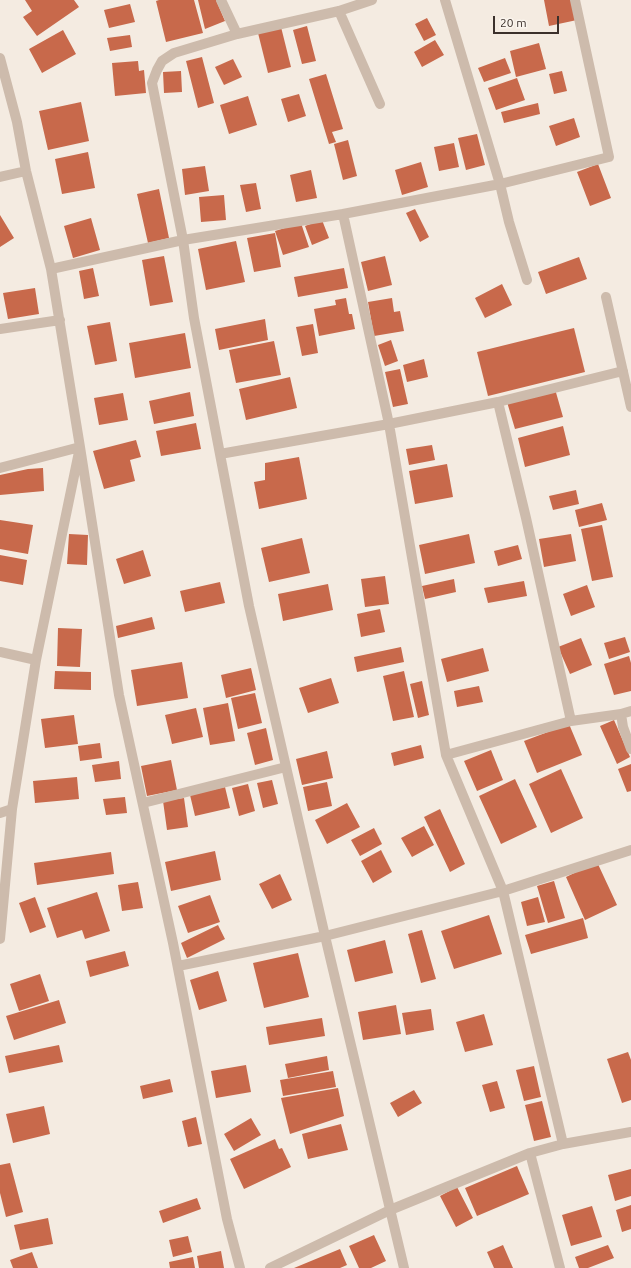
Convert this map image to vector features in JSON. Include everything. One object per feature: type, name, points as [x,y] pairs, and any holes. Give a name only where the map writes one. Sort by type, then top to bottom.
[{"type":"street","points":[[221,0],[237,34]]},
{"type":"street","points":[[372,0],[339,11],[237,34],[174,53],[162,61],[152,83],[183,240],[194,318],[249,606],[325,936],[404,1268]]},
{"type":"street","points":[[445,0],[527,280]]},
{"type":"street","points":[[51,269],[183,240],[343,214],[500,184],[609,157],[575,0]]},
{"type":"street","points":[[339,11],[380,104]]},
{"type":"street","points":[[0,58],[17,122],[26,171],[51,269],[119,695],[178,966],[227,1219],[240,1268]]},
{"type":"street","points":[[0,177],[26,171]]},
{"type":"street","points":[[343,214],[388,424],[446,755],[503,891],[563,1144]]},
{"type":"street","points":[[606,297],[631,407]]},
{"type":"street","points":[[0,329],[60,320]]},
{"type":"street","points":[[220,454],[388,424],[498,402],[622,371]]},
{"type":"street","points":[[498,402],[526,518],[571,721]]},
{"type":"street","points":[[0,468],[80,447]]},
{"type":"street","points":[[0,939],[12,809],[36,660],[80,447]]},
{"type":"street","points":[[0,652],[36,660]]},
{"type":"street","points":[[446,755],[571,721],[631,711]]},
{"type":"street","points":[[620,714],[631,749]]},
{"type":"street","points":[[143,803],[286,767]]},
{"type":"street","points":[[0,813],[12,809]]},
{"type":"street","points":[[178,966],[325,936],[503,891],[631,850]]},
{"type":"street","points":[[270,1268],[286,1264],[390,1210],[530,1153],[563,1144],[631,1132]]},
{"type":"street","points":[[530,1153],[560,1268]]},
{"type":"building","points":[[25,0],[74,0],[79,7],[37,36],[23,17],[32,11]]},
{"type":"building","points":[[194,0],[203,33],[166,42],[156,1]]},
{"type":"building","points":[[198,0],[216,0],[225,21],[205,29]]},
{"type":"building","points":[[544,0],[573,0],[577,20],[549,26]]},
{"type":"building","points":[[130,4],[135,22],[109,28],[104,10]]},
{"type":"building","points":[[427,18],[436,35],[424,41],[415,24]]},
{"type":"building","points":[[307,26],[316,61],[302,64],[293,30]]},
{"type":"building","points":[[281,27],[291,67],[268,73],[258,33]]},
{"type":"building","points":[[63,30],[76,54],[42,73],[29,49]]},
{"type":"building","points":[[130,35],[132,47],[110,51],[107,38]]},
{"type":"building","points":[[435,40],[444,55],[422,67],[414,52]]},
{"type":"building","points":[[539,43],[546,69],[516,77],[510,51]]},
{"type":"building","points":[[202,57],[214,103],[198,108],[186,61]]},
{"type":"building","points":[[505,58],[511,73],[484,82],[478,68]]},
{"type":"building","points":[[233,59],[242,77],[224,85],[215,67]]},
{"type":"building","points":[[138,61],[139,71],[144,70],[146,93],[115,96],[112,63]]},
{"type":"building","points":[[181,71],[182,92],[164,93],[163,72]]},
{"type":"building","points":[[562,71],[567,91],[554,94],[549,74]]},
{"type":"building","points":[[326,74],[343,129],[332,132],[336,142],[329,144],[309,79]]},
{"type":"building","points":[[517,78],[525,100],[496,110],[488,88]]},
{"type":"building","points":[[299,94],[306,116],[288,122],[281,99]]},
{"type":"building","points":[[248,96],[257,125],[229,134],[220,105]]},
{"type":"building","points":[[81,102],[89,141],[48,150],[39,111]]},
{"type":"building","points":[[538,103],[540,114],[504,123],[501,112]]},
{"type":"building","points":[[574,118],[580,137],[556,146],[549,126]]},
{"type":"building","points":[[477,134],[485,165],[466,170],[458,138]]},
{"type":"building","points":[[348,140],[357,176],[343,180],[334,144]]},
{"type":"building","points":[[454,143],[459,167],[439,171],[434,147]]},
{"type":"building","points":[[88,152],[95,188],[62,194],[55,159]]},
{"type":"building","points":[[421,162],[428,187],[402,195],[395,170]]},
{"type":"building","points":[[598,164],[611,198],[590,206],[577,172]]},
{"type":"building","points":[[205,166],[209,191],[185,195],[182,169]]},
{"type":"building","points":[[311,170],[317,198],[296,202],[290,175]]},
{"type":"building","points":[[256,183],[261,209],[246,212],[240,185]]},
{"type":"building","points":[[159,189],[169,238],[148,243],[137,194]]},
{"type":"building","points":[[224,195],[226,220],[201,222],[199,197]]},
{"type":"building","points":[[415,209],[429,237],[420,242],[406,213]]},
{"type":"building","points":[[0,215],[14,238],[0,247]]},
{"type":"building","points":[[91,218],[100,250],[73,258],[64,226]]},
{"type":"building","points":[[322,220],[329,238],[312,245],[305,226]]},
{"type":"building","points":[[301,223],[309,247],[283,255],[275,231]]},
{"type":"building","points":[[275,233],[281,267],[254,272],[247,238]]},
{"type":"building","points":[[236,241],[245,282],[206,290],[198,249]]},
{"type":"building","points":[[164,256],[173,302],[150,306],[142,260]]},
{"type":"building","points":[[385,256],[392,285],[368,291],[361,262]]},
{"type":"building","points":[[579,257],[587,279],[546,294],[538,272]]},
{"type":"building","points":[[93,268],[99,296],[84,299],[79,271]]},
{"type":"building","points":[[344,268],[348,288],[298,297],[294,277]]},
{"type":"building","points":[[502,284],[512,305],[485,318],[475,298]]},
{"type":"building","points":[[35,288],[39,314],[8,319],[3,293]]},
{"type":"building","points":[[346,298],[349,314],[352,314],[355,329],[319,336],[314,309],[336,305],[335,300]]},
{"type":"building","points":[[392,298],[394,312],[400,311],[404,331],[374,336],[368,302]]},
{"type":"building","points":[[265,319],[268,340],[219,350],[215,329]]},
{"type":"building","points":[[110,322],[117,361],[95,365],[87,326]]},
{"type":"building","points":[[313,324],[318,353],[302,356],[296,327]]},
{"type":"building","points":[[574,328],[585,372],[488,396],[477,352]]},
{"type":"building","points":[[185,333],[191,368],[135,378],[129,343]]},
{"type":"building","points":[[391,340],[398,361],[385,366],[378,345]]},
{"type":"building","points":[[274,341],[281,375],[236,383],[229,350]]},
{"type":"building","points":[[424,359],[428,377],[407,382],[403,365]]},
{"type":"building","points":[[400,369],[408,404],[393,407],[385,372]]},
{"type":"building","points":[[290,377],[297,408],[246,420],[239,389]]},
{"type":"building","points":[[555,389],[563,417],[515,429],[507,402]]},
{"type":"building","points":[[190,392],[194,416],[154,424],[149,401]]},
{"type":"building","points":[[123,393],[128,420],[99,425],[94,398]]},
{"type":"building","points":[[196,423],[201,449],[161,456],[156,431]]},
{"type":"building","points":[[563,426],[570,455],[525,467],[518,438]]},
{"type":"building","points":[[136,440],[141,457],[130,460],[135,481],[104,489],[93,451]]},
{"type":"building","points":[[432,445],[435,460],[409,465],[406,449]]},
{"type":"building","points":[[299,457],[307,499],[259,509],[254,482],[265,480],[265,463]]},
{"type":"building","points":[[447,464],[453,497],[415,504],[409,471]]},
{"type":"building","points":[[43,468],[44,491],[0,495],[0,475],[28,469]]},
{"type":"building","points":[[576,490],[579,504],[553,510],[549,496]]},
{"type":"building","points":[[602,503],[607,520],[579,527],[575,510]]},
{"type":"building","points":[[0,520],[33,525],[28,554],[0,549]]},
{"type":"building","points":[[602,525],[613,577],[592,581],[581,529]]},
{"type":"building","points":[[69,534],[88,535],[87,565],[67,564]]},
{"type":"building","points":[[469,534],[475,563],[425,574],[419,545]]},
{"type":"building","points":[[571,534],[576,561],[544,567],[539,539]]},
{"type":"building","points":[[302,538],[310,573],[269,582],[261,548]]},
{"type":"building","points":[[518,545],[522,559],[498,566],[494,551]]},
{"type":"building","points":[[143,550],[151,576],[124,584],[116,559]]},
{"type":"building","points":[[0,555],[27,560],[23,585],[0,581]]},
{"type":"building","points":[[385,576],[389,604],[365,607],[361,579]]},
{"type":"building","points":[[454,579],[456,592],[425,599],[422,586]]},
{"type":"building","points":[[524,581],[527,596],[488,603],[484,588]]},
{"type":"building","points":[[220,582],[225,603],[185,612],[180,591]]},
{"type":"building","points":[[328,584],[333,610],[283,621],[278,594]]},
{"type":"building","points":[[587,585],[595,607],[571,616],[563,594]]},
{"type":"building","points":[[380,609],[385,632],[361,637],[357,614]]},
{"type":"building","points":[[152,617],[155,629],[118,638],[116,626]]},
{"type":"building","points":[[58,628],[82,629],[80,667],[57,666]]},
{"type":"building","points":[[625,637],[630,652],[609,659],[604,643]]},
{"type":"building","points":[[581,638],[592,665],[570,674],[558,647]]},
{"type":"building","points":[[401,647],[404,662],[357,672],[354,657]]},
{"type":"building","points":[[483,648],[489,671],[447,682],[441,659]]},
{"type":"building","points":[[629,656],[631,663],[631,691],[614,695],[604,664]]},
{"type":"building","points":[[182,662],[188,698],[137,706],[131,670]]},
{"type":"building","points":[[251,668],[256,690],[226,698],[221,675]]},
{"type":"building","points":[[55,671],[91,672],[91,690],[54,689]]},
{"type":"building","points":[[404,671],[414,717],[393,721],[383,676]]},
{"type":"building","points":[[331,678],[339,703],[308,713],[299,688]]},
{"type":"building","points":[[422,681],[429,715],[418,718],[410,684]]},
{"type":"building","points":[[479,686],[483,702],[457,707],[454,691]]},
{"type":"building","points":[[255,693],[262,723],[238,729],[231,698]]},
{"type":"building","points":[[228,703],[235,741],[210,745],[203,708]]},
{"type":"building","points":[[196,708],[203,737],[172,744],[165,715]]},
{"type":"building","points":[[74,715],[78,744],[45,748],[41,719]]},
{"type":"building","points":[[614,720],[630,757],[617,764],[600,726]]},
{"type":"building","points":[[569,724],[582,755],[537,773],[524,741]]},
{"type":"building","points":[[266,728],[273,760],[255,765],[247,733]]},
{"type":"building","points":[[100,743],[102,758],[80,761],[78,746]]},
{"type":"building","points":[[421,745],[424,758],[394,766],[391,753]]},
{"type":"building","points":[[491,750],[503,780],[477,791],[464,761]]},
{"type":"building","points":[[327,751],[333,778],[302,785],[296,759]]},
{"type":"building","points":[[171,760],[177,790],[147,796],[141,766]]},
{"type":"building","points":[[119,761],[121,779],[95,782],[92,765]]},
{"type":"building","points":[[631,764],[631,791],[627,792],[618,769]]},
{"type":"building","points":[[561,769],[583,818],[551,833],[529,784]]},
{"type":"building","points":[[77,777],[79,799],[35,803],[33,781]]},
{"type":"building","points":[[515,779],[537,827],[501,844],[479,796]]},
{"type":"building","points":[[272,780],[278,804],[263,808],[257,783]]},
{"type":"building","points":[[327,782],[332,806],[308,811],[303,787]]},
{"type":"building","points":[[248,784],[255,811],[239,816],[232,788]]},
{"type":"building","points":[[225,787],[230,808],[195,816],[190,795]]},
{"type":"building","points":[[125,797],[127,813],[106,815],[103,799]]},
{"type":"building","points":[[184,798],[188,827],[167,830],[163,801]]},
{"type":"building","points":[[347,803],[360,827],[327,844],[315,820]]},
{"type":"building","points":[[440,809],[465,864],[450,872],[424,817]]},
{"type":"building","points":[[424,826],[434,845],[412,857],[401,838]]},
{"type":"building","points":[[374,828],[382,844],[360,856],[351,840]]},
{"type":"building","points":[[381,850],[392,872],[373,883],[361,861]]},
{"type":"building","points":[[215,851],[221,880],[171,891],[165,862]]},
{"type":"building","points":[[111,852],[114,874],[37,885],[34,863]]},
{"type":"building","points":[[597,862],[617,905],[585,920],[566,877]]},
{"type":"building","points":[[280,874],[292,900],[272,909],[259,884]]},
{"type":"building","points":[[554,881],[565,918],[548,923],[537,886]]},
{"type":"building","points":[[138,882],[143,908],[122,911],[118,885]]},
{"type":"building","points":[[97,892],[110,931],[85,939],[82,930],[57,938],[47,908]]},
{"type":"building","points":[[210,895],[220,922],[188,933],[178,906]]},
{"type":"building","points":[[35,897],[46,927],[30,933],[19,903]]},
{"type":"building","points":[[538,897],[545,922],[527,926],[521,902]]},
{"type":"building","points":[[489,915],[502,954],[454,969],[441,931]]},
{"type":"building","points":[[583,918],[588,938],[531,954],[525,935]]},
{"type":"building","points":[[218,925],[225,939],[187,958],[181,943]]},
{"type":"building","points":[[422,930],[436,979],[421,983],[408,934]]},
{"type":"building","points":[[385,940],[393,973],[355,982],[347,950]]},
{"type":"building","points":[[125,951],[129,966],[90,977],[86,961]]},
{"type":"building","points":[[298,953],[309,997],[264,1008],[253,963]]},
{"type":"building","points":[[218,971],[227,1001],[199,1010],[190,980]]},
{"type":"building","points":[[40,974],[49,1001],[19,1011],[10,984]]},
{"type":"building","points":[[59,1000],[66,1023],[14,1040],[6,1016]]},
{"type":"building","points":[[396,1005],[401,1034],[363,1040],[358,1012]]},
{"type":"building","points":[[431,1009],[434,1030],[406,1035],[402,1013]]},
{"type":"building","points":[[484,1014],[493,1045],[465,1052],[456,1022]]},
{"type":"building","points":[[322,1018],[325,1036],[269,1045],[266,1027]]},
{"type":"building","points":[[59,1045],[63,1062],[9,1073],[5,1056]]},
{"type":"building","points":[[628,1052],[631,1060],[631,1100],[622,1103],[607,1059]]},
{"type":"building","points":[[327,1056],[329,1070],[288,1078],[285,1064]]},
{"type":"building","points":[[246,1065],[251,1092],[216,1098],[211,1071]]},
{"type":"building","points":[[534,1066],[541,1097],[524,1101],[516,1070]]},
{"type":"building","points":[[333,1071],[336,1087],[283,1096],[280,1080]]},
{"type":"building","points":[[170,1079],[173,1092],[143,1099],[140,1086]]},
{"type":"building","points":[[497,1081],[505,1108],[490,1112],[482,1085]]},
{"type":"building","points":[[338,1088],[344,1116],[290,1134],[281,1098]]},
{"type":"building","points":[[414,1090],[422,1103],[398,1117],[390,1103]]},
{"type":"building","points":[[542,1101],[551,1137],[534,1141],[525,1105]]},
{"type":"building","points":[[44,1106],[50,1134],[13,1143],[6,1114]]},
{"type":"building","points":[[196,1117],[202,1144],[188,1147],[182,1121]]},
{"type":"building","points":[[251,1118],[261,1135],[234,1151],[224,1134]]},
{"type":"building","points":[[341,1124],[348,1150],[308,1159],[302,1134]]},
{"type":"building","points":[[275,1139],[279,1149],[282,1148],[291,1167],[244,1189],[230,1159]]},
{"type":"building","points":[[10,1163],[23,1212],[6,1217],[0,1193],[0,1165]]},
{"type":"building","points":[[517,1166],[529,1194],[477,1216],[465,1188]]},
{"type":"building","points":[[631,1169],[631,1196],[615,1201],[608,1175]]},
{"type":"building","points":[[457,1187],[473,1218],[456,1227],[440,1196]]},
{"type":"building","points":[[197,1198],[201,1209],[163,1223],[159,1211]]},
{"type":"building","points":[[631,1205],[631,1229],[622,1232],[616,1210]]},
{"type":"building","points":[[592,1206],[602,1237],[571,1246],[562,1215]]},
{"type":"building","points":[[48,1218],[53,1244],[20,1250],[14,1225]]},
{"type":"building","points":[[374,1235],[386,1261],[371,1268],[359,1268],[349,1246]]},
{"type":"building","points":[[188,1236],[192,1252],[173,1257],[169,1240]]},
{"type":"building","points":[[503,1245],[513,1268],[494,1268],[487,1252]]},
{"type":"building","points":[[608,1245],[614,1258],[588,1268],[579,1268],[575,1257]]},
{"type":"building","points":[[340,1249],[347,1265],[340,1268],[294,1268]]},
{"type":"building","points":[[221,1251],[224,1268],[199,1268],[197,1256]]},
{"type":"building","points":[[32,1252],[38,1268],[13,1268],[10,1260]]},
{"type":"building","points":[[193,1257],[195,1268],[170,1268],[169,1262]]}]
